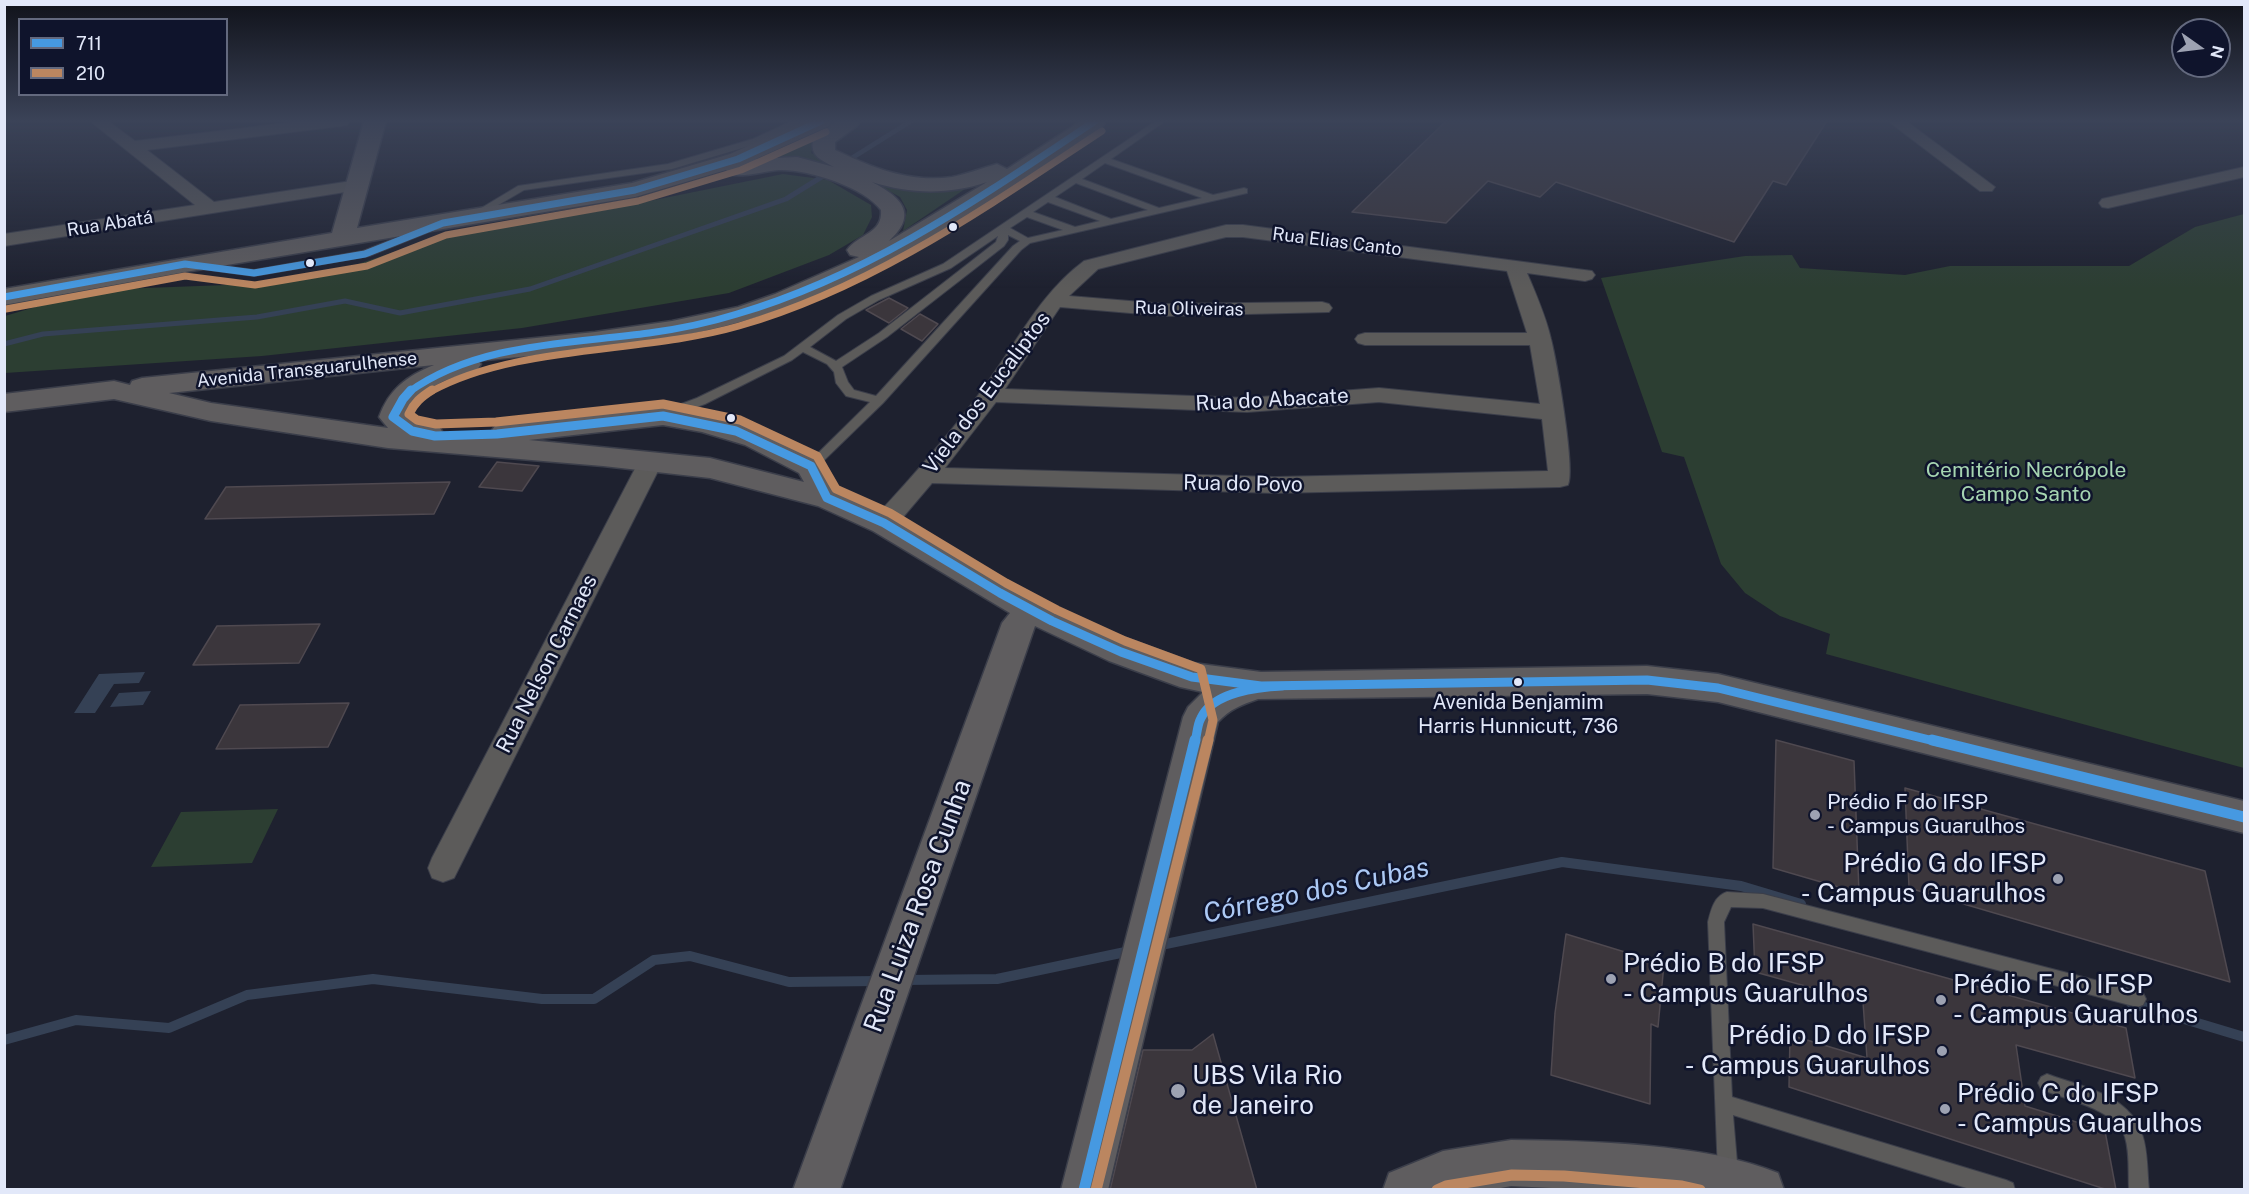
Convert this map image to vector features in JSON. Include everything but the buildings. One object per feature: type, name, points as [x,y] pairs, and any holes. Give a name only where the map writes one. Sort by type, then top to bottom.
[{"type":"main road","points":[[342,239],[360,177]]},
{"type":"main road","points":[[635,190],[679,177]]},
{"type":"main road","points":[[4,297],[185,264],[635,190],[700,177]]},
{"type":"main road","points":[[730,317],[882,238],[892,225],[895,215],[892,206],[870,188],[840,177]]},
{"type":"main road","points":[[876,177],[919,186],[970,181],[981,177]]},
{"type":"main road","name":"Avenida Transguarulhense","points":[[4,403],[532,346],[662,330],[730,317],[784,300],[884,255],[1010,177]]},
{"type":"main road","points":[[355,194],[365,218],[375,222],[413,228]]},
{"type":"main road","points":[[532,346],[433,376],[415,385],[395,407],[393,417],[412,431],[435,436],[453,436],[497,434],[663,416],[736,431],[755,438],[811,466],[827,498]]},
{"type":"main road","points":[[114,390],[211,412],[323,430],[433,442],[603,456],[774,475],[790,473],[811,466]]},
{"type":"main road","points":[[603,456],[621,435],[663,416]]},
{"type":"main road","points":[[710,468],[827,498],[884,523],[1024,612],[1121,652],[1192,677],[1261,686],[1647,680],[1718,688],[2244,817]]},
{"type":"main road","name":"Rua Luiza Rosa Cunha","points":[[816,1190],[1024,612]]},
{"type":"main road","points":[[1192,677],[1201,717]]},
{"type":"main road","points":[[1084,1190],[1201,717],[1222,695],[1261,686]]},
{"type":"main road","points":[[1406,1190],[1443,1174],[1511,1163],[1565,1164],[1716,1184]]},
{"type":"street","points":[[169,177],[210,208]]},
{"type":"street","points":[[1972,177],[1986,187]]},
{"type":"street","points":[[2108,202],[2223,177]]},
{"type":"street","name":"Rua Abatá","points":[[4,240],[210,208],[355,194]]},
{"type":"street","name":"Rua Elias Canto","points":[[1091,265],[1226,231],[1262,232],[1585,274]]},
{"type":"street","name":"Viela dos Eucaliptos","points":[[884,523],[927,475],[990,395],[1075,276],[1091,265]]},
{"type":"street","points":[[1514,265],[1527,295],[1541,339],[1553,412]]},
{"type":"street","name":"Rua Oliveiras","points":[[1055,301],[1166,310],[1322,308]]},
{"type":"street","points":[[1365,339],[1541,339]]},
{"type":"street","name":"Rua do Abacate","points":[[990,395],[1204,405],[1246,405],[1379,395],[1553,412]]},
{"type":"street","name":"Rua do Povo","points":[[927,475],[1275,485],[1560,479],[1553,412]]},
{"type":"street","name":"Rua Nelson Carnaes","points":[[443,868],[651,461]]},
{"type":"lane","points":[[471,218],[521,188],[600,177]]},
{"type":"lane","points":[[663,416],[722,392],[788,358],[842,317],[875,298],[947,266],[1078,177]]},
{"type":"lane","points":[[1152,177],[1210,198]]},
{"type":"lane","points":[[1075,179],[1157,210]]},
{"type":"lane","points":[[811,466],[879,400],[1017,248],[1027,241],[1071,229],[1244,191]]},
{"type":"lane","points":[[1047,198],[1108,221]]},
{"type":"lane","points":[[1026,213],[1071,229]]},
{"type":"lane","points":[[185,264],[254,273],[364,254],[443,223]]},
{"type":"lane","points":[[1003,228],[1027,241]]},
{"type":"lane","points":[[835,367],[883,335],[1000,244],[1003,240],[1003,228]]},
{"type":"lane","points":[[802,347],[818,354],[835,367],[850,393],[879,400]]},
{"type":"lane","points":[[1716,1184],[1723,1103],[1716,922],[1720,908],[1727,899],[1762,901],[2137,999]]},
{"type":"lane","points":[[2047,1083],[2108,1107],[2127,1123],[2133,1134],[2139,1190]]},
{"type":"lane","points":[[1723,1103],[2006,1190]]},
{"type":"green space","points":[[770,177],[803,177],[828,180],[871,205],[872,217],[863,235],[829,255],[729,293],[522,328],[262,356],[5,373],[5,316],[92,290],[253,284],[352,266],[457,231],[595,212]]},
{"type":"green space","points":[[855,177],[870,177],[907,187],[965,189],[903,231],[907,210],[900,197],[878,185]]},
{"type":"green space","name":"Cemitério Necrópole Campo Santo","points":[[2244,214],[2244,768],[1826,654],[1830,634],[1780,616],[1745,593],[1721,564],[1684,457],[1662,452],[1601,278],[1745,256],[1792,255],[1800,268],[1905,275],[1950,266],[2129,266],[2195,227]]},
{"type":"green space","points":[[278,809],[252,863],[151,867],[181,812]]},
{"type":"water","points":[[145,672],[139,683],[114,684],[95,713],[74,713],[99,674]]},
{"type":"water","points":[[151,691],[143,705],[110,707],[119,693]]},
{"type":"waterway","points":[[4,344],[43,334],[257,317],[345,301],[400,313],[530,289],[786,199],[822,177]]},
{"type":"waterway","name":"Córrego dos Cubas","points":[[1156,946],[1562,862],[1741,886],[1801,904]]},
{"type":"waterway","name":"Córrego dos Cubas","points":[[905,980],[997,979],[1130,951]]},
{"type":"waterway","name":"Córrego dos Cubas","points":[[4,1040],[76,1020],[169,1028],[247,995],[373,979],[542,999],[594,999],[654,960],[690,956],[789,982],[878,981]]},
{"type":"waterway","name":"Córrego dos Cubas","points":[[2131,1003],[2244,1037]]},
{"type":"transit line","name":"711","points":[[4,297],[185,264],[254,273],[365,254],[443,223],[635,190],[679,177]]},
{"type":"transit line","name":"210","points":[[6,309],[185,276],[255,285],[367,266],[446,235],[638,201],[719,177]]},
{"type":"transit line","name":"711","points":[[1012,177],[909,241],[831,281],[790,297],[722,319],[695,325],[650,333],[513,350],[480,358],[450,369],[412,390],[403,399],[393,417],[412,431],[435,436],[497,434],[663,416],[736,431],[811,466],[827,498],[884,523],[1000,593],[1052,621],[1121,652],[1192,677],[1261,686],[1647,680],[1718,688],[2244,817]]},
{"type":"transit line","name":"210","points":[[1032,177],[902,257],[849,284],[795,307],[740,326],[682,340],[542,358],[486,370],[431,391],[416,402],[409,414],[417,420],[436,424],[496,422],[663,404],[740,420],[817,456],[836,489],[890,513],[1006,583],[1057,610],[1125,641],[1201,669],[1213,720],[1096,1190]]},
{"type":"transit line","name":"711","points":[[1084,1190],[1201,717],[1219,701],[1238,692],[1259,687],[1283,686]]},
{"type":"transit line","name":"210","points":[[1437,1190],[1446,1186],[1512,1175],[1564,1176],[1682,1186],[1700,1190]]},
{"type":"place","name":"Avenida Benjamim Harris Hunnicutt, 736","points":[[1518,682]]},
{"type":"place","name":"Prédio F do IFSP - Campus Guarulhos","points":[[1815,815]]},
{"type":"place","name":"Prédio G do IFSP - Campus Guarulhos","points":[[2058,879]]},
{"type":"place","name":"Prédio B do IFSP - Campus Guarulhos","points":[[1611,979]]},
{"type":"place","name":"Prédio E do IFSP - Campus Guarulhos","points":[[1941,1000]]},
{"type":"place","name":"Prédio D do IFSP - Campus Guarulhos","points":[[1942,1051]]},
{"type":"place","name":"UBS Vila Rio de Janeiro","points":[[1178,1091]]},
{"type":"place","name":"Prédio C do IFSP - Campus Guarulhos","points":[[1945,1109]]}]
